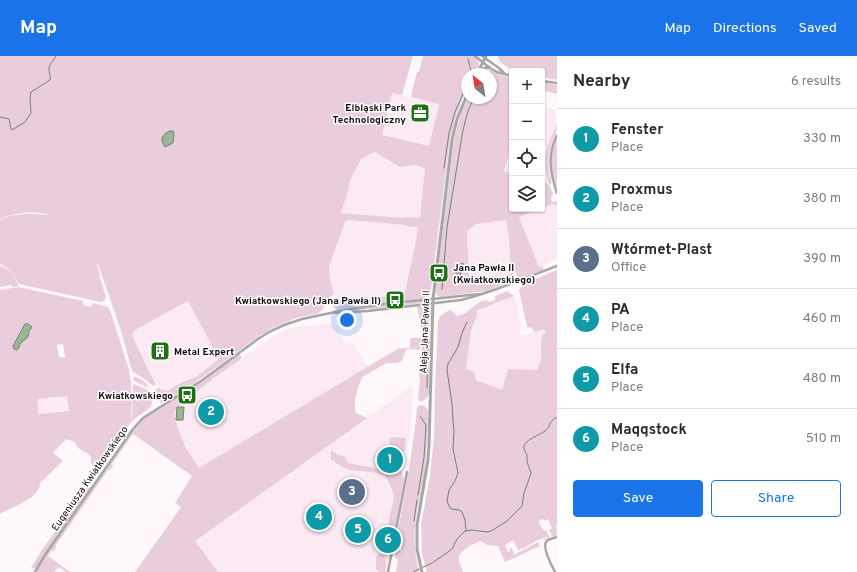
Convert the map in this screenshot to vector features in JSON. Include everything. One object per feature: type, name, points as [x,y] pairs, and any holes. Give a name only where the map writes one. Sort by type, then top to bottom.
[{"type":"street","points":[[476,56],[497,72],[509,75]]},
{"type":"street","points":[[480,68],[484,57],[504,73]]},
{"type":"street","points":[[545,81],[557,83]]},
{"type":"street","name":"Aleja Jana Pawła II","points":[[422,572],[417,544],[418,520],[429,446],[433,299],[452,140],[457,119],[463,104]]},
{"type":"street","points":[[557,135],[553,143],[550,166],[552,179],[557,193]]},
{"type":"street","points":[[480,294],[495,290],[557,266]]},
{"type":"street","name":"Eugeniusza Kwiatkowskiego","points":[[35,572],[45,555],[130,432],[143,418],[201,381],[269,332],[284,324],[334,312],[385,304],[480,294]]},
{"type":"street","name":"Eugeniusza Kwiatkowskiego","points":[[334,312],[368,311],[433,304],[461,300],[475,297],[480,294]]},
{"type":"street","points":[[388,572],[407,472]]},
{"type":"street","points":[[555,572],[547,554],[545,543],[557,536]]},
{"type":"shaded area","points":[[0,56],[413,56],[402,95],[392,93],[382,135],[429,146],[439,104],[411,97],[417,72],[419,72],[423,56],[474,56],[479,62],[478,68],[461,68],[461,103],[450,140],[430,296],[427,299],[391,302],[337,310],[335,309],[333,304],[336,297],[343,301],[360,300],[402,294],[405,292],[417,236],[418,227],[348,220],[345,222],[329,267],[330,279],[334,294],[330,297],[322,310],[317,314],[299,317],[272,328],[165,403],[160,402],[155,394],[156,389],[159,388],[167,391],[197,376],[219,359],[188,301],[135,330],[132,335],[156,384],[153,386],[132,371],[122,334],[98,264],[99,277],[106,297],[104,301],[100,302],[19,284],[11,272],[0,263],[0,220],[6,217],[18,215],[49,215],[44,213],[24,213],[5,217],[0,219]],"holes":[[[375,152],[400,167],[417,165],[425,169],[420,218],[341,213],[350,181],[361,159]]]},
{"type":"shaded area","points":[[498,56],[557,56],[557,80],[545,78],[545,68],[509,68],[499,61]]},
{"type":"shaded area","points":[[497,73],[509,77],[509,155],[504,171],[509,172],[509,212],[532,212],[519,217],[539,267],[543,266],[543,269],[542,271],[520,278],[517,276],[516,272],[514,272],[513,281],[486,291],[441,297],[436,294],[435,286],[439,271],[455,133],[465,104],[497,104]],"holes":[[[506,220],[509,238],[511,272],[508,277],[472,285],[469,276],[467,231],[476,224]]]},
{"type":"shaded area","points":[[545,83],[557,85],[557,94],[545,91]]},
{"type":"shaded area","name":"Elbląski Park Technologiczny","points":[[392,93],[439,104],[429,147],[382,135]]},
{"type":"shaded area","points":[[545,107],[556,110],[555,116],[557,118],[557,125],[548,143],[545,157]]},
{"type":"shaded area","points":[[557,125],[549,155],[549,170],[552,183],[549,184],[545,160],[547,147]]},
{"type":"shaded area","points":[[170,131],[173,131],[174,133],[173,143],[165,147],[162,142],[162,138]]},
{"type":"shaded area","points":[[557,138],[557,187],[553,175],[552,157]]},
{"type":"shaded area","points":[[375,152],[400,167],[417,165],[426,169],[420,218],[341,213],[350,181],[361,159]]},
{"type":"shaded area","points":[[509,155],[509,172],[504,171]]},
{"type":"shaded area","points":[[545,157],[546,171],[549,184],[545,183]]},
{"type":"shaded area","points":[[545,183],[549,184],[553,194],[551,198],[552,202],[557,201],[557,206],[553,204],[545,207]]},
{"type":"shaded area","points":[[553,204],[557,206],[557,258],[539,268],[519,217],[532,212],[545,212],[545,207]]},
{"type":"shaded area","points":[[348,220],[419,227],[405,292],[402,294],[343,301],[335,296],[330,279],[329,267],[345,222]]},
{"type":"shaded area","points":[[506,220],[509,238],[511,272],[508,277],[497,281],[472,285],[469,276],[467,231],[476,224]]},
{"type":"shaded area","points":[[463,263],[464,271],[457,276],[455,270],[459,266],[461,268],[461,264]]},
{"type":"shaded area","points":[[0,266],[12,273],[19,286],[12,287],[11,285],[0,287]]},
{"type":"shaded area","points":[[557,270],[557,535],[552,537],[549,530],[552,528],[548,519],[545,521],[543,519],[539,521],[539,523],[544,531],[546,530],[550,538],[543,539],[547,538],[546,537],[538,540],[520,550],[518,550],[514,541],[511,541],[505,545],[508,552],[510,551],[509,549],[512,548],[514,555],[538,542],[540,546],[505,562],[498,546],[487,545],[481,541],[471,545],[459,556],[459,561],[463,572],[427,572],[422,554],[421,525],[430,476],[434,438],[438,320],[441,315],[450,310],[457,316],[466,312],[481,301],[490,302],[495,300],[495,296],[508,291],[510,294],[514,295],[488,307],[477,310],[477,315],[471,331],[466,369],[474,372],[476,380],[502,390],[508,369],[537,370],[541,360],[541,341],[545,332],[544,329],[534,332],[532,328],[527,327],[519,290],[525,283]]},
{"type":"shaded area","points":[[18,287],[83,301],[83,305],[91,307],[93,303],[108,307],[129,370],[132,399],[131,418],[134,384],[150,391],[154,399],[148,409],[131,422],[98,469],[92,464],[91,457],[86,452],[77,447],[75,442],[66,439],[53,453],[63,461],[40,483],[39,489],[35,494],[24,502],[0,514],[0,290]],"holes":[[[63,344],[65,357],[59,357],[57,345]],[[67,396],[69,411],[39,414],[37,399]]]},
{"type":"shaded area","points":[[514,296],[515,301],[517,302],[521,327],[519,330],[521,336],[544,329],[545,332],[541,336],[540,340],[541,359],[537,370],[508,369],[502,390],[476,380],[466,369],[471,331],[474,331],[472,327],[475,322],[477,310]]},
{"type":"shaded area","name":"Metal Expert","points":[[188,301],[219,359],[197,376],[167,391],[160,389],[145,363],[132,335],[135,330]]},
{"type":"shaded area","points":[[424,301],[430,302],[338,312],[386,305]]},
{"type":"shaded area","points":[[426,305],[430,307],[431,310],[429,326],[429,394],[425,400],[419,401],[422,332],[417,306]]},
{"type":"shaded area","points":[[25,324],[32,327],[29,331],[28,337],[21,343],[17,350],[14,349],[13,346]]},
{"type":"shaded area","points":[[332,324],[346,344],[352,341],[368,367],[199,469],[182,439],[174,416],[177,407],[215,377],[281,332],[295,327]]},
{"type":"shaded area","points":[[410,338],[421,338],[420,350],[406,350],[402,361],[397,363],[387,363],[362,377],[355,399],[355,409],[356,413],[367,418],[195,541],[218,572],[135,572],[181,507],[175,503],[192,476],[133,434],[112,464],[113,466],[110,470],[108,470],[56,545],[54,551],[51,551],[48,556],[70,572],[66,572],[59,567],[54,572],[35,572],[36,569],[31,568],[88,485],[92,488],[133,429],[143,418],[201,381],[239,353],[242,358],[176,408],[174,416],[182,439],[199,468],[399,348],[410,348]]},
{"type":"shaded area","points":[[134,376],[145,382],[149,388],[134,381]]},
{"type":"shaded area","points":[[413,385],[412,416],[407,454],[404,469],[400,471],[392,535],[394,536],[387,572],[218,572],[194,541]]},
{"type":"shaded area","points":[[67,395],[69,411],[39,414],[36,399]]},
{"type":"shaded area","points":[[419,405],[425,406],[428,411],[425,469],[414,532],[419,572],[396,572],[398,560],[395,557],[396,550],[401,551],[403,537],[397,535],[406,488],[417,408]]},
{"type":"shaded area","points":[[177,407],[184,407],[183,420],[176,420]]},
{"type":"shaded area","points":[[390,437],[406,438],[405,451],[389,451]]},
{"type":"shaded area","points":[[331,451],[338,455],[344,456],[348,463],[385,470],[386,466],[393,471],[401,471],[404,479],[394,536],[389,528],[389,523],[394,495],[388,480],[381,474],[345,468],[331,460]]},
{"type":"shaded area","points":[[379,554],[385,557],[385,572],[378,572],[379,570],[376,570],[376,557]]},
{"type":"waterway","points":[[0,117],[9,119],[12,130],[25,122],[31,113],[31,92],[50,80],[49,67],[56,56]]},
{"type":"waterway","points":[[468,59],[470,68]]},
{"type":"waterway","points":[[444,168],[449,133],[455,112],[461,98]]},
{"type":"waterway","points":[[442,289],[447,227],[463,130],[471,104]]},
{"type":"waterway","points":[[426,313],[425,329],[428,341],[427,388]]},
{"type":"waterway","points":[[466,531],[465,520],[462,512],[450,508],[447,501],[449,490],[458,473],[453,449],[454,431],[452,404],[447,370],[448,364],[458,347],[467,322]]},
{"type":"waterway","points":[[418,495],[424,458],[426,425],[420,416]]},
{"type":"waterway","points":[[413,572],[432,563],[452,549],[457,539],[465,531],[491,531],[507,521],[522,506],[524,493],[531,473],[527,462],[527,455],[524,445],[545,431],[551,422],[557,417]]},
{"type":"waterway","points":[[414,521],[417,500]]},
{"type":"place","name":"Elbląski Park Technologiczny","points":[[420,113]]},
{"type":"place","name":"Jana Pawła II (Kwiatkowskiego)","points":[[439,273]]},
{"type":"place","name":"Kwiatkowskiego (Jana Pawła II)","points":[[395,300]]},
{"type":"place","name":"Metal Expert","points":[[160,351]]},
{"type":"place","name":"Kwiatkowskiego","points":[[187,395]]},
{"type":"place","name":"Proxmus","points":[[211,412]]},
{"type":"place","name":"Fenster","points":[[390,460]]},
{"type":"place","name":"Wtórmet-Plast","points":[[352,492]]},
{"type":"place","name":"PA","points":[[319,517]]},
{"type":"place","name":"Elfa","points":[[358,530]]},
{"type":"place","name":"Maqqstock","points":[[388,540]]}]
